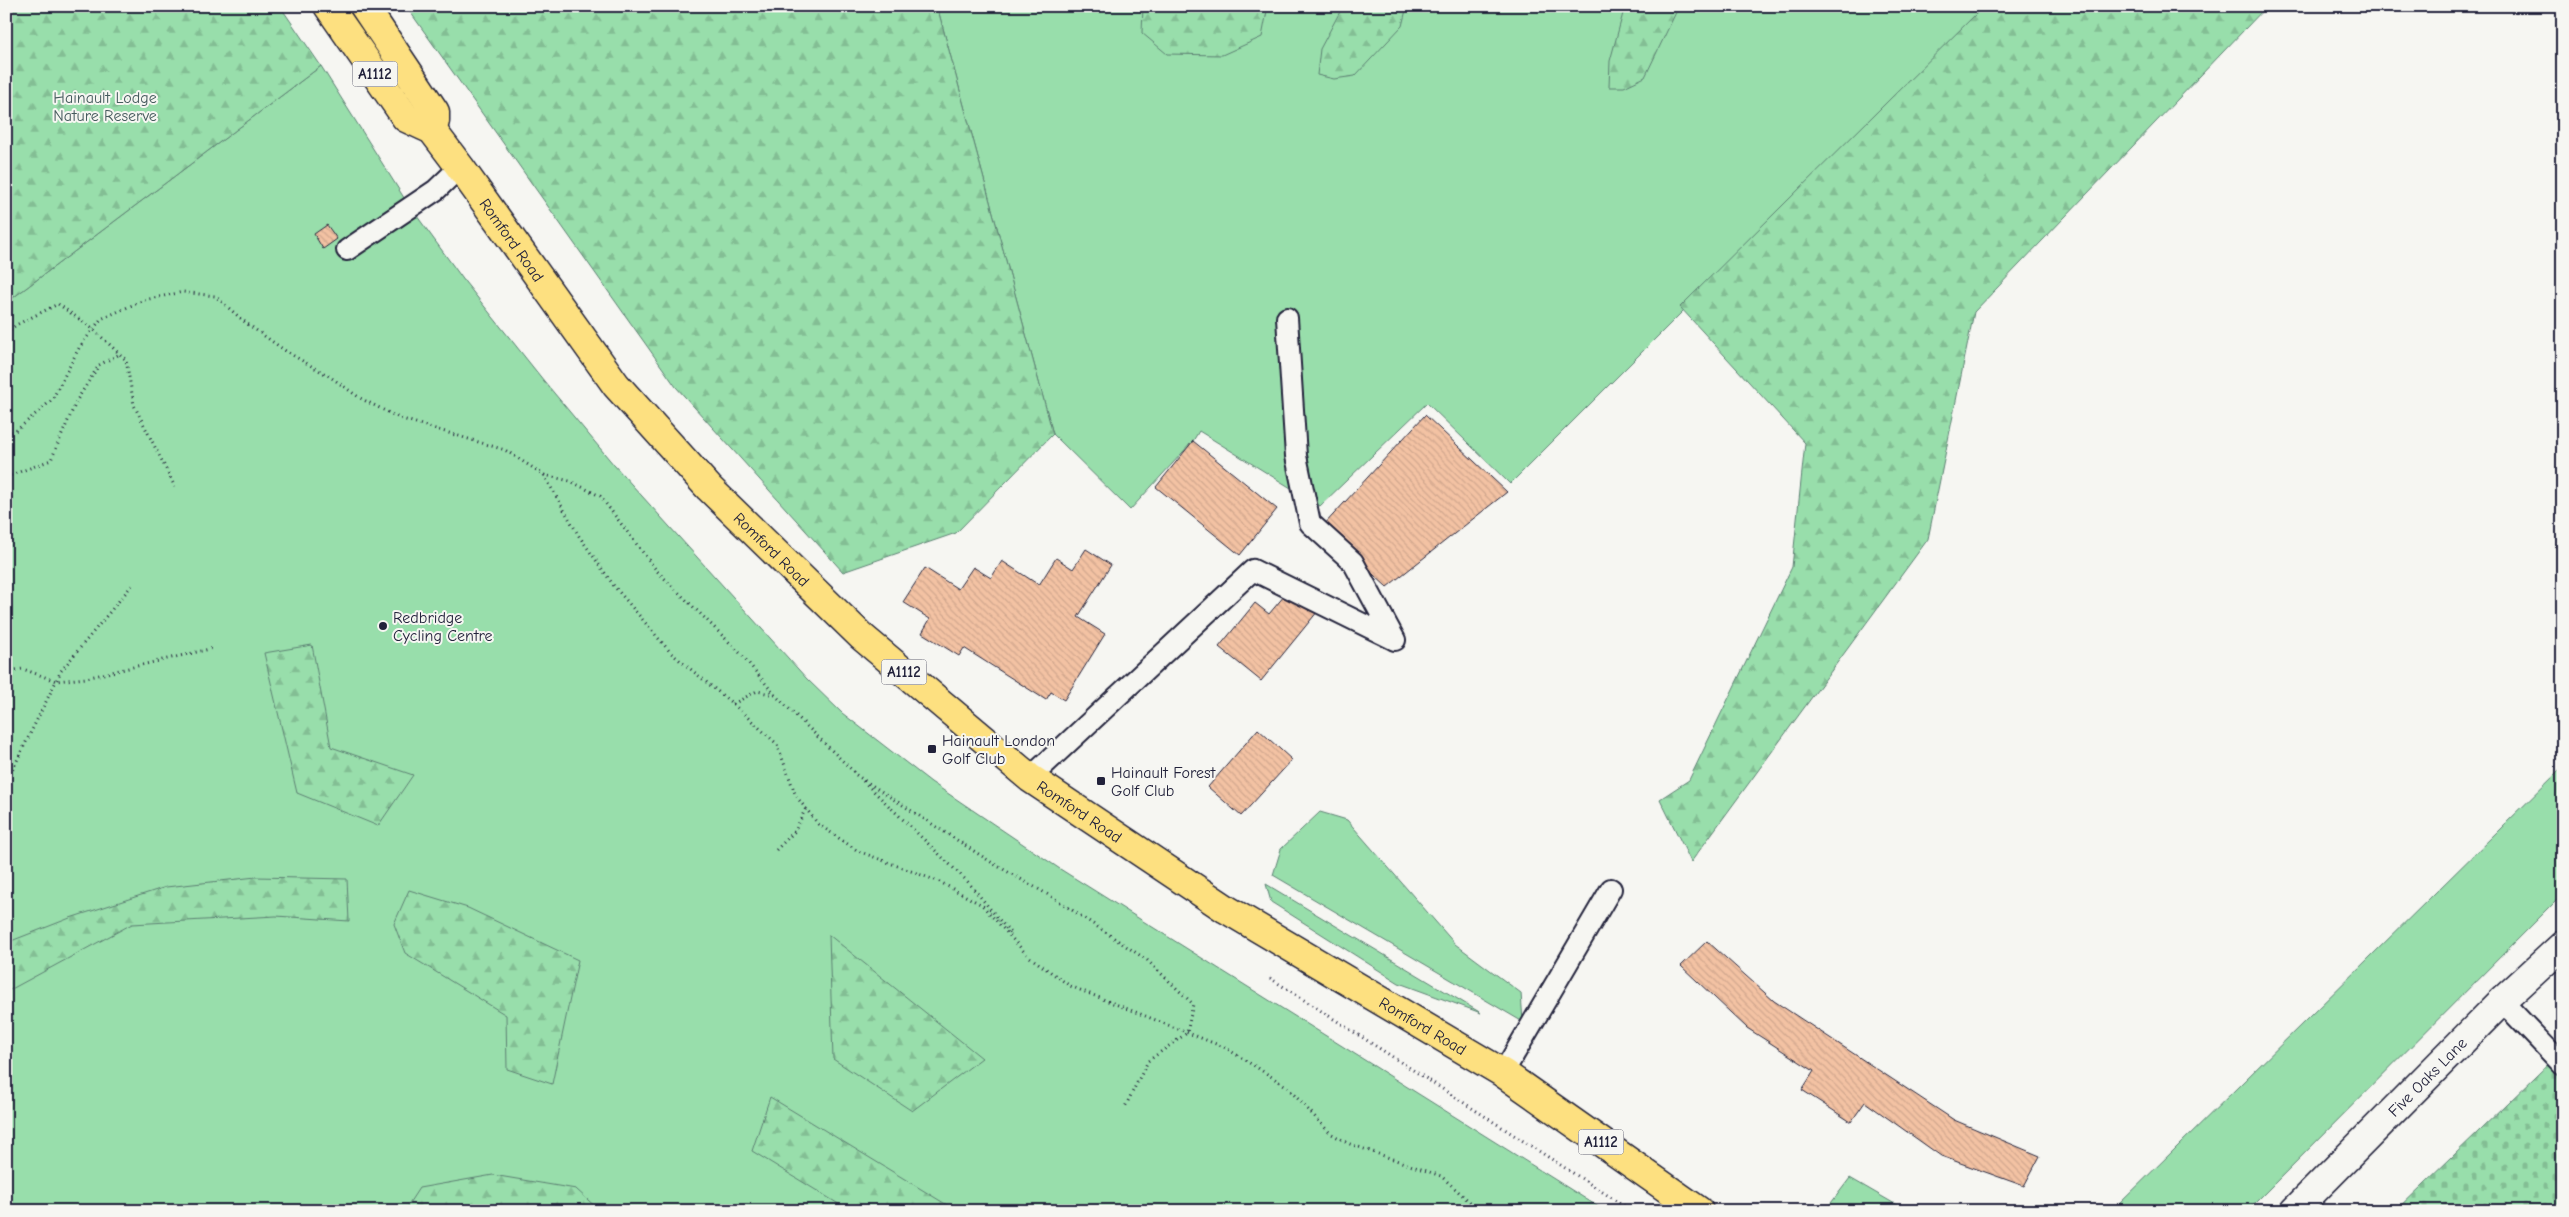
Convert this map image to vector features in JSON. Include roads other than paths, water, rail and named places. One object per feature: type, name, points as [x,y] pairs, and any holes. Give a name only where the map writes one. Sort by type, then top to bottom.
[{"type":"main road","name":"Romford Road","points":[[328,6],[406,118],[432,130],[460,166],[616,385],[709,488],[861,636],[1030,778],[1226,909],[1503,1073],[1699,1211]]},
{"type":"main road","name":"A1112","points":[[364,6],[435,112],[432,130]]},
{"type":"street","name":"Five Oaks Lane","points":[[2294,1211],[2502,1001],[2563,945]]},
{"type":"lane","points":[[347,250],[436,190],[460,166]]},
{"type":"lane","points":[[1030,778],[1253,570],[1395,640],[1353,562],[1310,524],[1296,456],[1288,318]]},
{"type":"lane","points":[[1503,1073],[1611,889]]},
{"type":"lane","points":[[2502,1001],[2563,1065]]},
{"type":"place","name":"Redbridge Cycling Centre","points":[[383,626]]},
{"type":"place","name":"Hainault London Golf Club","points":[[932,749]]},
{"type":"place","name":"Hainault Forest Golf Club","points":[[1101,781]]},
{"type":"park label","name":"Hainault Lodge Nature Reserve","points":[[105,106]]}]
